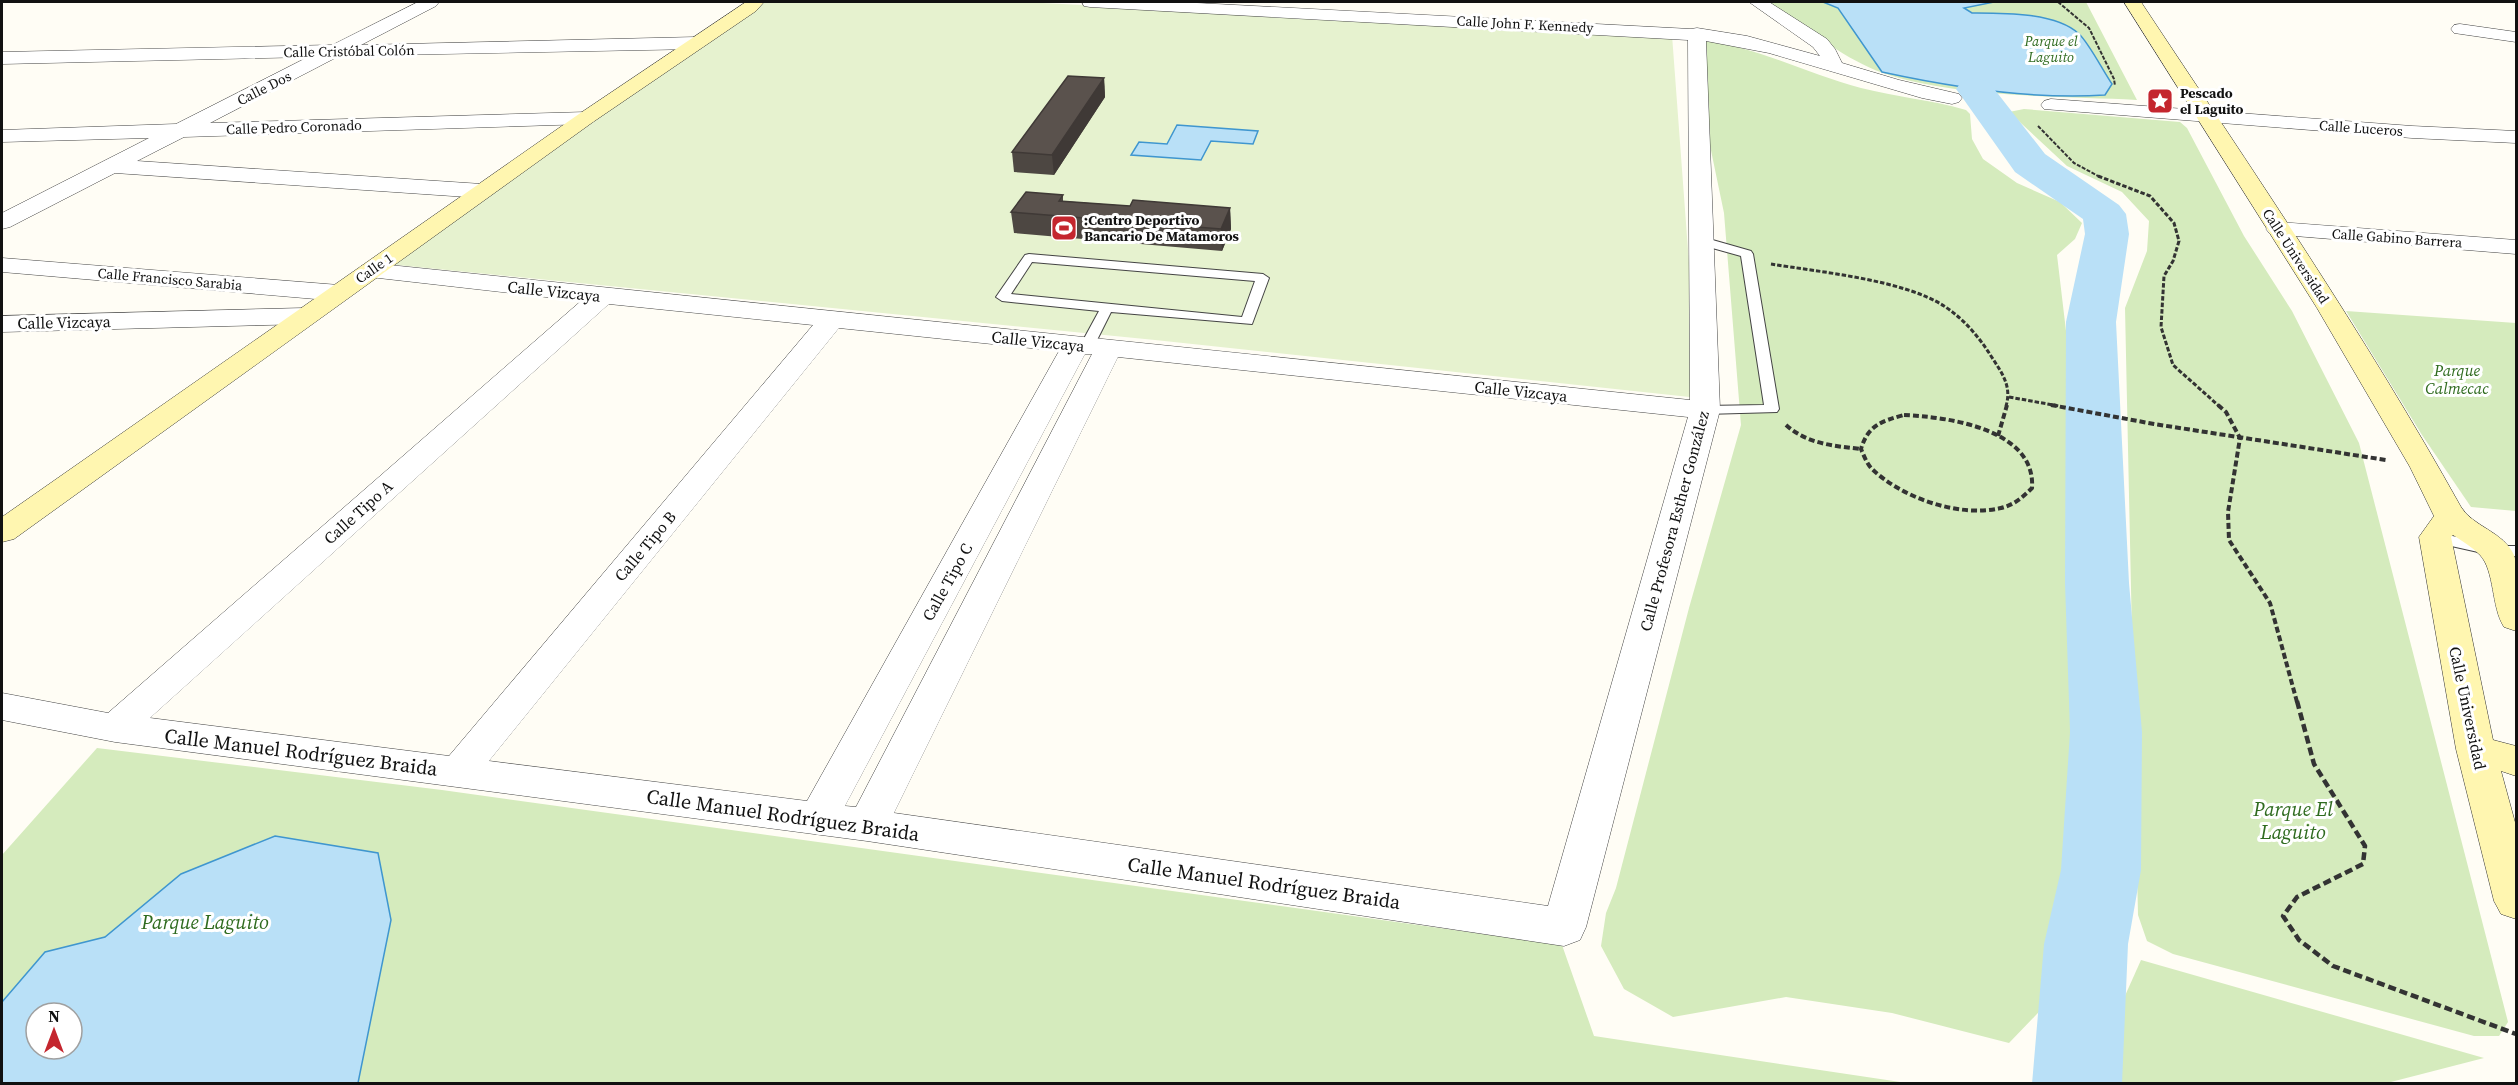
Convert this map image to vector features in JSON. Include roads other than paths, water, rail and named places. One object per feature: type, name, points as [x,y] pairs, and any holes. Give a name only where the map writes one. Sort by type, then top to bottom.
[{"type":"street","name":"Calle Dos","points":[[2,222],[430,2]]},
{"type":"street","name":"Calle John F. Kennedy","points":[[1090,2],[1342,8],[1697,33],[1753,43],[1881,83],[1952,98]]},
{"type":"street","points":[[1758,2],[1820,43],[1826,49],[1834,68]]},
{"type":"street","name":"Calle Universidad","points":[[2132,2],[2330,308],[2425,467],[2442,527],[2475,749],[2517,901]]},
{"type":"street","name":"Calle 1","points":[[8,522],[752,4]]},
{"type":"street","points":[[2460,29],[2517,37]]},
{"type":"street","name":"Calle Profesora Esther González","points":[[1564,927],[1706,410],[1697,33]]},
{"type":"street","name":"Calle Cristóbal Colón","points":[[2,58],[696,43]]},
{"type":"street","name":"Calle Luceros","points":[[2051,105],[2205,118],[2517,137]]},
{"type":"street","name":"Calle Pedro Coronado","points":[[2,136],[586,118]]},
{"type":"street","points":[[112,166],[482,191]]},
{"type":"street","name":"Calle Gabino Barrera","points":[[2278,229],[2517,247]]},
{"type":"street","name":"Calle Francisco Sarabia","points":[[2,265],[339,293]]},
{"type":"street","name":"Calle Vizcaya","points":[[370,271],[1706,410]]},
{"type":"street","name":"Calle Tipo A","points":[[115,728],[602,296]]},
{"type":"street","name":"Calle Vizcaya","points":[[2,324],[306,316]]},
{"type":"street","name":"Calle Tipo B","points":[[458,772],[832,319]]},
{"type":"street","points":[[867,825],[1091,346]]},
{"type":"street","name":"Calle Tipo C","points":[[818,819],[1091,346]]},
{"type":"street","name":"Calle Universidad","points":[[2442,527],[2506,551],[2505,572],[2517,619]]},
{"type":"street","name":"Calle Manuel Rodríguez Braida","points":[[2,706],[115,728],[867,825],[1564,927]]},
{"type":"street","points":[[2475,749],[2517,761]]},
{"type":"lane","points":[[1702,241],[1747,254],[1772,409],[1706,410]]},
{"type":"lane","points":[[1029,258],[1263,278],[1247,321],[1107,308],[1002,297],[1029,258]]},
{"type":"lane","points":[[1091,346],[1107,308]]},
{"type":"water","name":"Parque el Laguito","points":[[1823,2],[1994,2],[1964,8],[1972,13],[2028,15],[2057,21],[2069,27],[2083,38],[2112,84],[2105,95],[2050,96],[1936,83],[1882,72],[1838,8]]},
{"type":"water","points":[[1177,125],[1258,131],[1253,144],[1211,141],[1201,160],[1131,155],[1139,142],[1167,144]]},
{"type":"water","points":[[275,836],[378,853],[391,920],[358,1083],[2,1083],[2,1002],[45,952],[105,937],[181,874]]},
{"type":"waterway","points":[[1975,89],[2004,125],[2030,163],[2104,214],[2107,234],[2091,322],[2097,583],[2106,732],[2101,870],[2086,944],[2077,1084]]},
{"type":"place","name":"Pescado el Laguito","points":[[2160,101]]},
{"type":"place","name":":Centro Deportivo Bancario De Matamoros","points":[[1064,228]]},
{"type":"park label","name":"Parque Calmecac","points":[[2457,379]]},
{"type":"park label","name":"Parque El Laguito","points":[[2293,820]]},
{"type":"park label","name":"Parque Laguito","points":[[205,922]]}]
